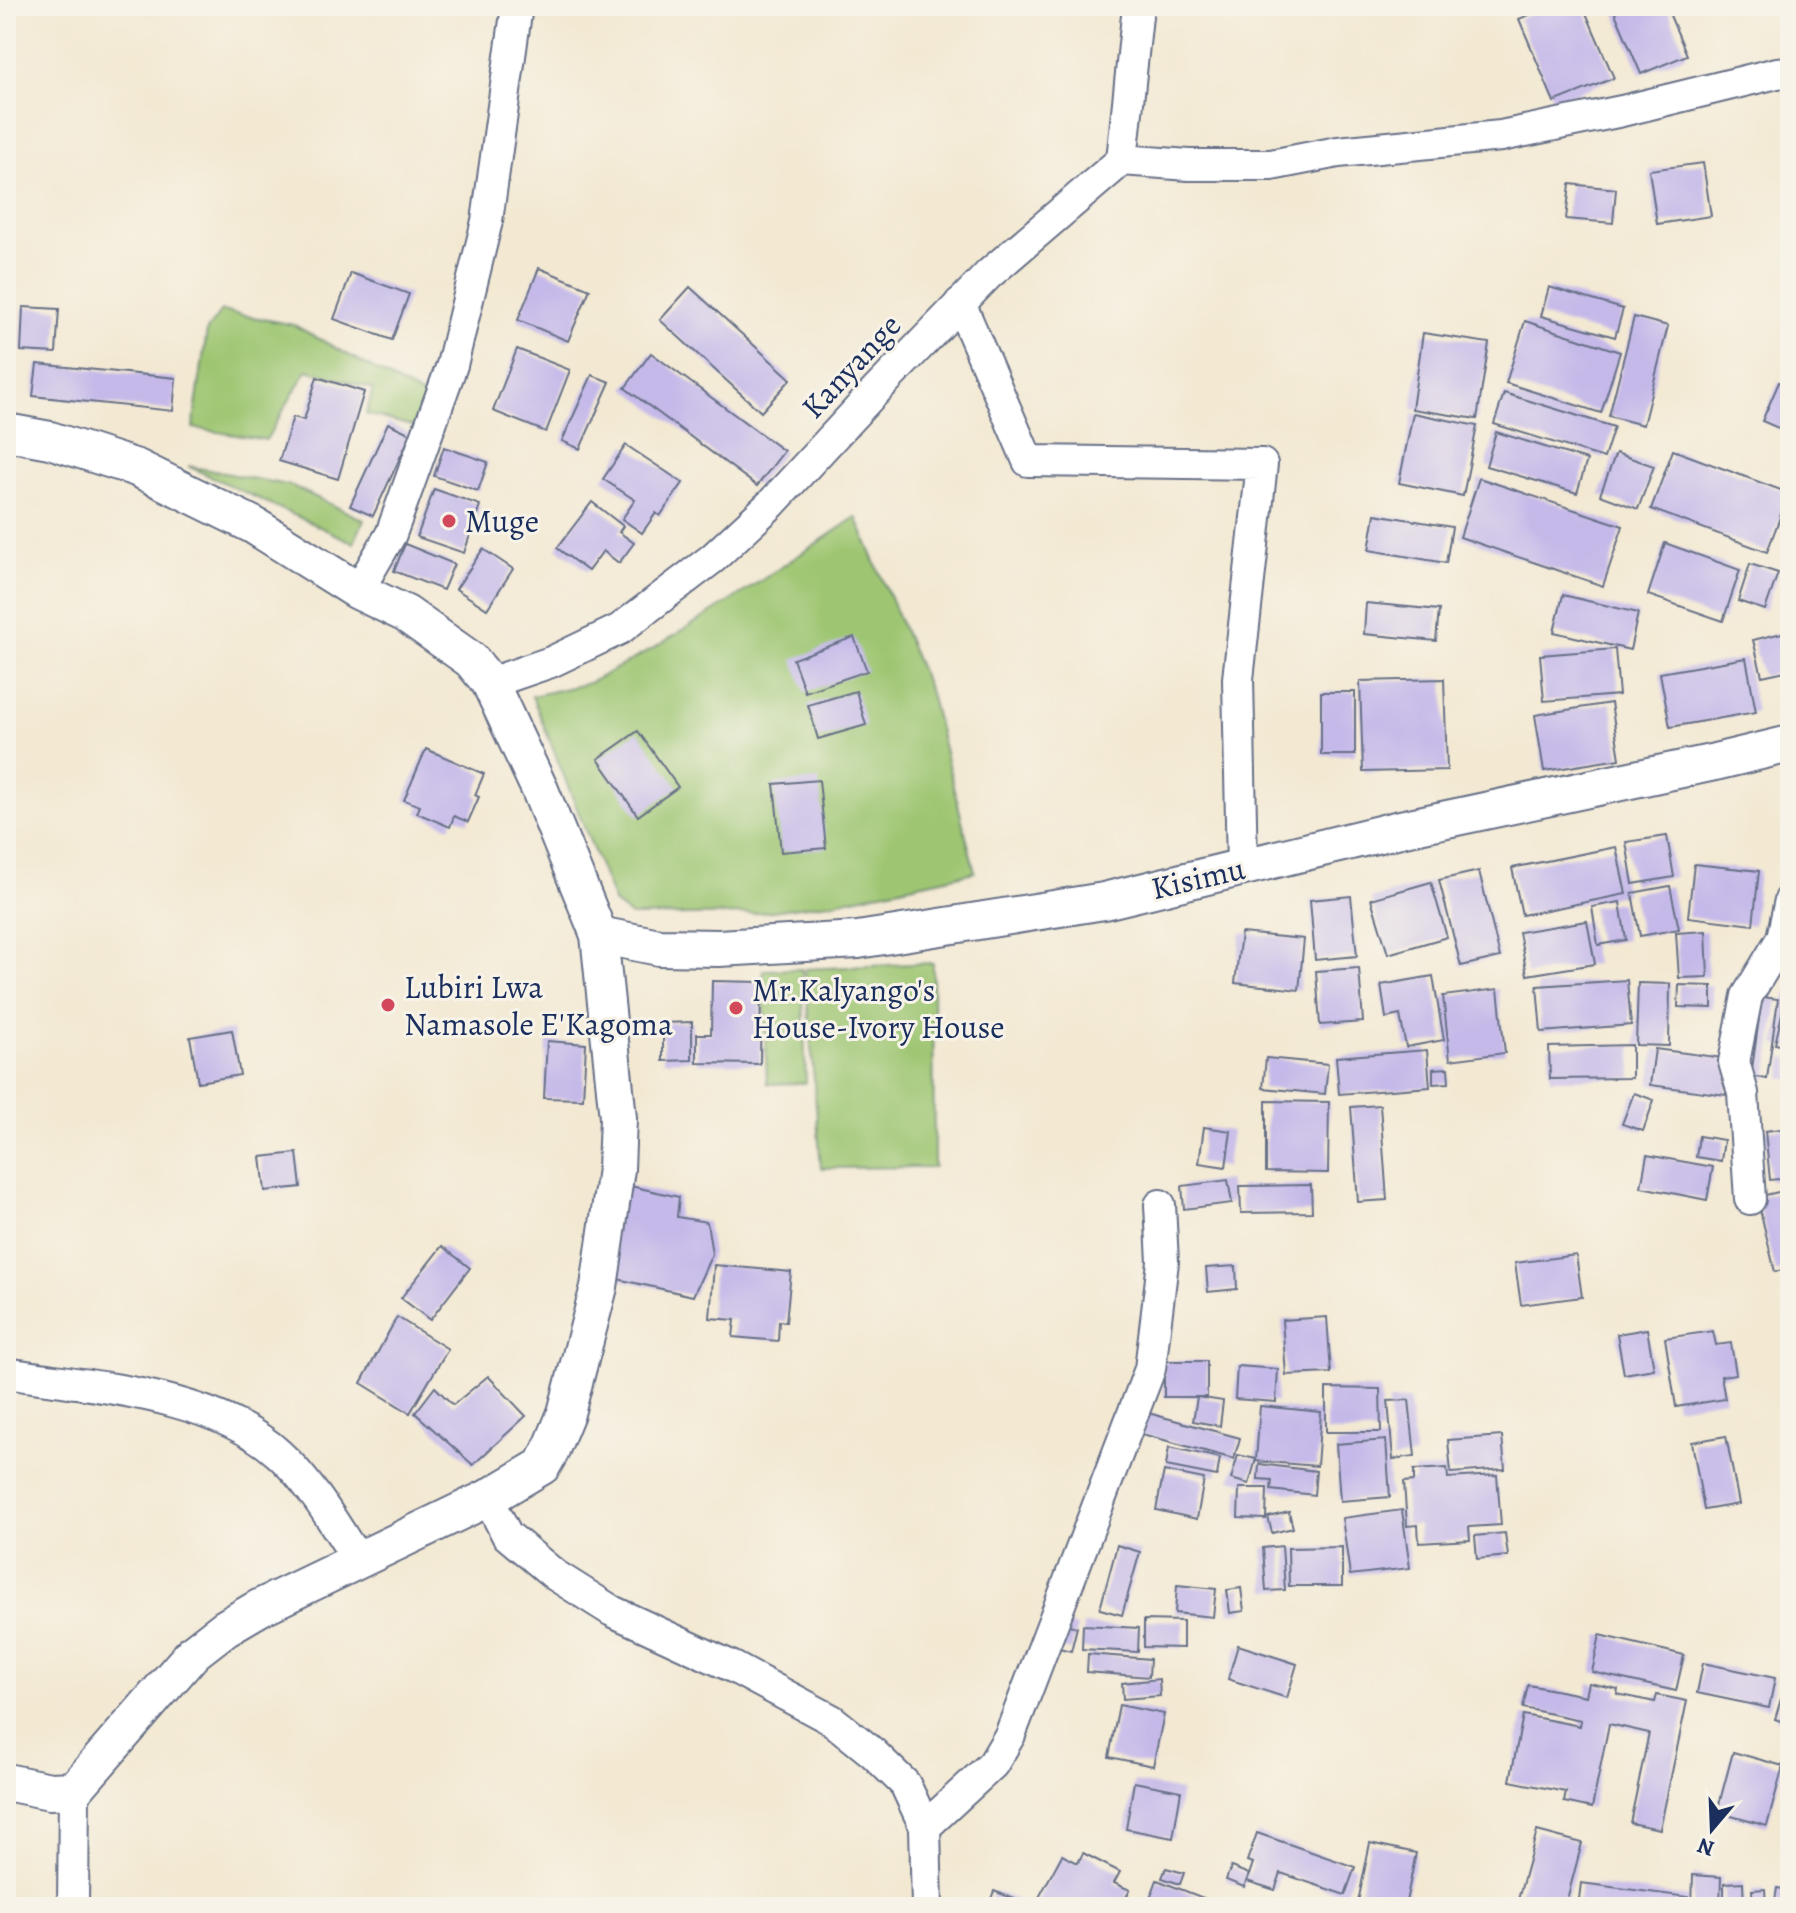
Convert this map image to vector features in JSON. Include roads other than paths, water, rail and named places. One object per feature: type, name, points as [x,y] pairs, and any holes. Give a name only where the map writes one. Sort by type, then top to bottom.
[{"type":"street","points":[[358,591],[391,534],[452,365],[487,221],[517,6]]},
{"type":"street","points":[[1138,6],[1122,160],[1189,165],[1271,165],[1338,152],[1501,136],[1790,72]]},
{"type":"street","name":"Kanyange","points":[[490,683],[551,662],[620,629],[713,558],[771,504],[1000,264],[1122,160]]},
{"type":"street","points":[[960,303],[1028,461],[1262,464],[1238,679],[1242,868]]},
{"type":"street","points":[[6,432],[50,440],[137,468],[253,525],[358,591],[406,614],[471,660],[490,683],[540,790],[599,935],[618,1118],[616,1169],[599,1287],[566,1413],[542,1466],[488,1498],[259,1608],[204,1644],[141,1710],[74,1790],[73,1907]]},
{"type":"street","name":"Kisimu","points":[[599,935],[659,947],[719,948],[858,940],[1104,901],[1400,829],[1790,744]]},
{"type":"street","points":[[1750,1199],[1743,1093],[1734,1062],[1747,996],[1782,938],[1790,900]]},
{"type":"street","points":[[925,1827],[993,1764],[1010,1735],[1150,1369],[1163,1262],[1160,1205]]},
{"type":"street","points":[[6,1373],[148,1396],[227,1419],[252,1433],[287,1463],[313,1494],[359,1562]]},
{"type":"street","points":[[488,1498],[507,1535],[555,1575],[612,1611],[733,1667],[832,1720],[873,1753],[905,1784],[925,1827],[927,1907]]},
{"type":"street","points":[[6,1782],[50,1791],[74,1790]]},
{"type":"place","name":"Muge","points":[[449,521]]},
{"type":"place","name":"Lubiri Lwa Namasole E'Kagoma","points":[[388,1005]]},
{"type":"place","name":"Mr.Kalyango's House-Ivory House","points":[[736,1008]]}]
